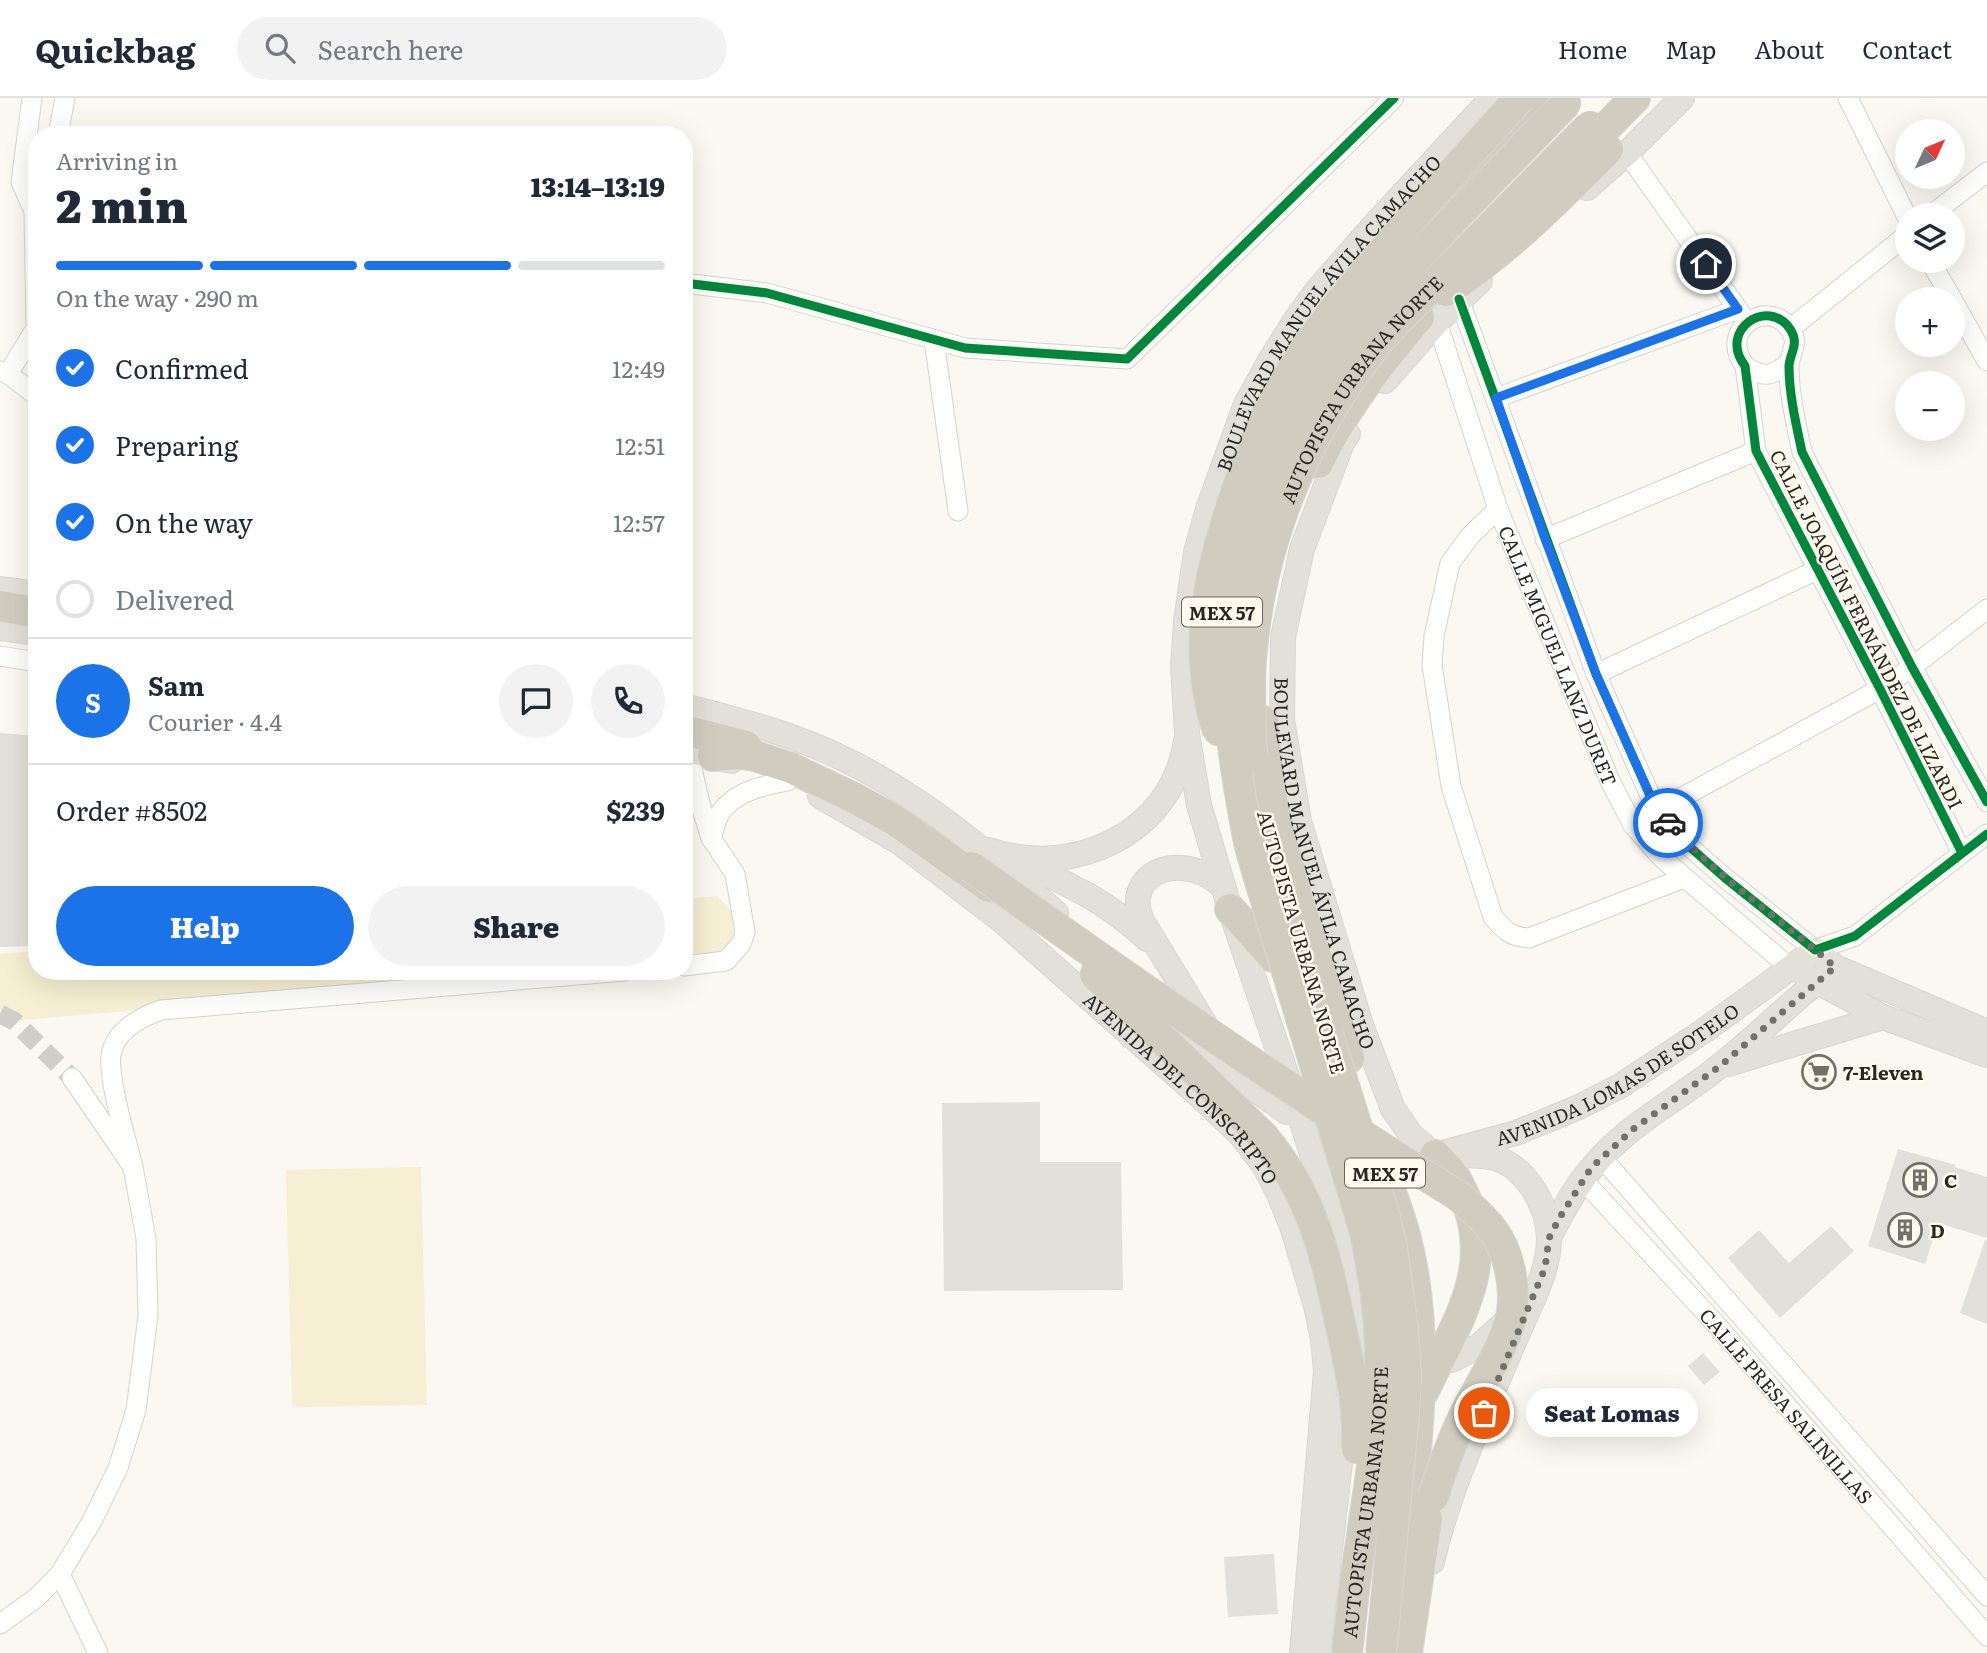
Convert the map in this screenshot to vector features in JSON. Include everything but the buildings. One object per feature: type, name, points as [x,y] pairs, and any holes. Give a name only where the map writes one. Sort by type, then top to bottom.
[{"type":"highway","points":[[1237,777],[1221,739],[1209,699],[1205,679],[1205,628],[1218,548],[1252,448],[1286,380],[1323,323],[1408,222],[1520,98]]},
{"type":"highway","name":"BOULEVARD MANUEL ÁVILA CAMACHO","points":[[1353,1653],[1377,1413],[1377,1339],[1363,1258],[1236,835],[1219,751],[1218,662],[1225,582],[1240,519],[1268,447],[1304,380],[1339,326],[1427,222],[1550,98]]},
{"type":"highway","name":"AUTOPISTA URBANA NORTE","points":[[1347,1653],[1366,1520],[1379,1394],[1379,1318],[1366,1236],[1251,851],[1243,816],[1228,707],[1229,655],[1236,595],[1251,531],[1275,466],[1317,384],[1360,321],[1426,248],[1572,98]]},
{"type":"highway","name":"AUTOPISTA URBANA NORTE","points":[[1381,1653],[1406,1375],[1398,1290],[1383,1210],[1266,829],[1251,744],[1251,662],[1261,588],[1277,528],[1296,476],[1340,396],[1380,340],[1617,98]]},
{"type":"highway","name":"BOULEVARD MANUEL ÁVILA CAMACHO","points":[[1394,1653],[1416,1454],[1420,1375],[1416,1300],[1405,1235],[1298,900],[1270,791],[1263,720],[1267,632],[1273,594],[1288,537],[1307,486],[1324,449],[1358,396],[1388,353],[1419,317],[1635,98]]},
{"type":"highway","points":[[1409,310],[1447,290],[1525,232],[1659,98]]},
{"type":"highway","points":[[0,606],[28,611]]},
{"type":"highway","points":[[693,732],[751,748],[800,766],[902,819],[1152,995],[1457,1195],[1493,1230],[1511,1279],[1512,1312],[1504,1339],[1456,1432],[1433,1497],[1423,1542],[1408,1653]]},
{"type":"highway","points":[[699,755],[741,754],[791,768],[896,821],[1033,921],[1125,1002],[1263,1136],[1276,1152],[1298,1185],[1319,1235],[1354,1384],[1358,1429],[1355,1583]]},
{"type":"highway","points":[[1227,898],[1273,957]]},
{"type":"highway","points":[[1419,1401],[1473,1282],[1478,1248],[1473,1220],[1455,1177],[1421,1156]]},
{"type":"main road","name":"BOULEVARD MANUEL ÁVILA CAMACHO","points":[[1318,1653],[1354,1349],[1354,1309],[1338,1235],[1199,806],[1187,733],[1183,667],[1186,621],[1196,552],[1208,509],[1246,404],[1295,321],[1319,288],[1492,98]]},
{"type":"main road","name":"BOULEVARD MANUEL ÁVILA CAMACHO","points":[[1421,1156],[1412,1136],[1393,1109],[1361,1025],[1299,821],[1282,720],[1283,638],[1302,549],[1342,443],[1363,409],[1393,370],[1459,299],[1628,153],[1682,98]]},
{"type":"main road","points":[[0,589],[28,593]]},
{"type":"main road","points":[[0,628],[28,632]]},
{"type":"main road","name":"AVENIDA DEL CONSCRIPTO","points":[[693,708],[763,727],[843,758],[891,784],[978,846],[1081,935],[1237,1077],[1286,1112]]},
{"type":"main road","points":[[1002,855],[1057,858],[1091,851],[1121,838],[1143,821],[1165,796],[1180,766],[1187,733]]},
{"type":"main road","name":"AVENIDA DEL CONSCRIPTO","points":[[699,755],[788,781],[838,806],[916,854],[1002,920],[1202,1098],[1241,1135],[1264,1166],[1292,1226],[1316,1306],[1326,1371],[1302,1653]]},
{"type":"main road","points":[[896,821],[916,854]]},
{"type":"main road","points":[[978,846],[1089,894],[1124,919],[1164,957]]},
{"type":"main road","points":[[1227,898],[1206,874],[1185,868],[1157,872],[1144,882],[1138,896],[1139,913],[1237,1077]]},
{"type":"main road","points":[[1815,950],[1826,974],[1883,1017],[1987,1055]]},
{"type":"main road","name":"AVENIDA LOMAS DE SOTELO","points":[[1421,1156],[1516,1133],[1567,1113],[1620,1086],[1704,1030],[1815,950]]},
{"type":"main road","points":[[1789,967],[1826,974],[1987,1032]]},
{"type":"main road","name":"AVENIDA LOMAS DE SOTELO","points":[[1549,1238],[1583,1180],[1602,1158],[1632,1130],[1720,1066],[1826,974]]},
{"type":"main road","points":[[1720,1066],[1883,1017]]},
{"type":"main road","points":[[1418,1653],[1419,1619],[1439,1534],[1473,1437],[1545,1268],[1549,1238],[1545,1213],[1535,1190],[1511,1167],[1497,1158],[1477,1155],[1421,1156]]},
{"type":"main road","points":[[1452,1360],[1490,1338],[1534,1296]]},
{"type":"main road","points":[[1316,1306],[1332,1328]]},
{"type":"street","points":[[28,126],[32,98]]},
{"type":"street","points":[[60,126],[65,98]]},
{"type":"street","points":[[693,283],[767,293],[965,348],[1127,359],[1394,98]]},
{"type":"street","points":[[1848,98],[1900,203]]},
{"type":"street","points":[[28,129],[21,182],[28,195]]},
{"type":"street","points":[[1628,153],[1743,316]]},
{"type":"street","points":[[1947,203],[1987,172]]},
{"type":"street","points":[[1496,398],[1743,316],[1770,316],[1790,329],[1895,244]]},
{"type":"street","name":"CALLE MIGUEL LANZ DURET","points":[[1459,299],[1596,674],[1657,811],[1691,848],[1725,878],[1815,950]]},
{"type":"street","name":"CALLE JOAQUÍN FERNÁNDEZ DE LIZARDI","points":[[1743,316],[1736,340],[1739,358],[1745,366],[1756,451],[1962,853]]},
{"type":"street","name":"CALLE MIGUEL LANZ DURET","points":[[1437,322],[1498,509],[1610,781],[1633,825],[1663,859],[1789,967]]},
{"type":"street","points":[[1965,323],[1987,361]]},
{"type":"street","name":"CALLE JOAQUÍN FERNÁNDEZ DE LIZARDI","points":[[1790,329],[1794,340],[1794,352],[1789,362],[1794,417],[1802,452],[1912,667],[1987,802]]},
{"type":"street","points":[[28,339],[4,373],[28,390]]},
{"type":"street","points":[[934,340],[958,511]]},
{"type":"street","points":[[1745,366],[1755,373],[1768,375],[1780,371],[1789,362]]},
{"type":"street","points":[[1545,539],[1756,451]]},
{"type":"street","points":[[1498,509],[1470,536],[1450,563],[1434,636],[1432,665],[1451,786],[1493,917],[1514,937],[1529,938],[1684,878]]},
{"type":"street","points":[[1596,674],[1817,570]]},
{"type":"street","points":[[1657,811],[1880,689],[1987,609]]},
{"type":"street","points":[[0,656],[28,661]]},
{"type":"street","points":[[693,773],[711,838]]},
{"type":"street","points":[[711,838],[720,813],[733,801],[750,790],[788,781]]},
{"type":"street","points":[[693,818],[711,838],[735,874],[745,932],[741,944],[726,961],[693,965]]},
{"type":"street","points":[[1826,974],[1855,936],[1987,834]]},
{"type":"street","points":[[1815,950],[1855,936]]},
{"type":"street","points":[[0,1624],[36,1598],[60,1574],[92,1521],[118,1468],[136,1410],[148,1316],[146,1239],[133,1167],[111,1074],[112,1050],[120,1034],[139,1018],[161,1010],[518,980]]},
{"type":"street","points":[[72,1078],[133,1167]]},
{"type":"street","name":"CALLE PRESA SALINILLAS","points":[[1602,1158],[1987,1596]]},
{"type":"street","name":"CALLE PRESA SALINILLAS","points":[[1583,1180],[1714,1322],[1987,1636]]},
{"type":"street","points":[[60,1574],[98,1653]]},
{"type":"shaded area","points":[[717,896],[732,912],[734,935],[718,959],[693,961],[693,898]]},
{"type":"shaded area","points":[[28,952],[28,980],[479,980],[0,1022],[0,954]]},
{"type":"shaded area","points":[[421,1167],[427,1405],[292,1407],[286,1170]]},
{"type":"tunnel","points":[[0,1014],[14,1021],[72,1078]]},
{"type":"cycle path","points":[[693,284],[767,293],[965,348],[1127,359],[1394,98]]},
{"type":"cycle path","points":[[1459,299],[1596,674],[1657,811],[1691,848],[1815,950],[1855,936],[1987,834]]},
{"type":"cycle path","points":[[1962,853],[1756,451],[1745,366],[1738,352],[1737,340],[1741,330],[1759,317],[1770,316],[1781,320],[1793,334],[1789,377],[1802,452],[1912,667],[1987,802]]},
{"type":"way so far","points":[[1484,1413],[1545,1268],[1549,1238],[1591,1168],[1632,1130],[1720,1066],[1835,967],[1725,878],[1668,823]]},
{"type":"place","name":"7-Eleven","points":[[1819,1072]]},
{"type":"place","name":"C","points":[[1920,1180]]},
{"type":"place","name":"D","points":[[1905,1230]]},
{"type":"place","name":"Seat Lomas","points":[[1484,1413]]},
{"type":"route","points":[[1668,823],[1657,811],[1596,674],[1496,398],[1738,309],[1706,264]]}]
